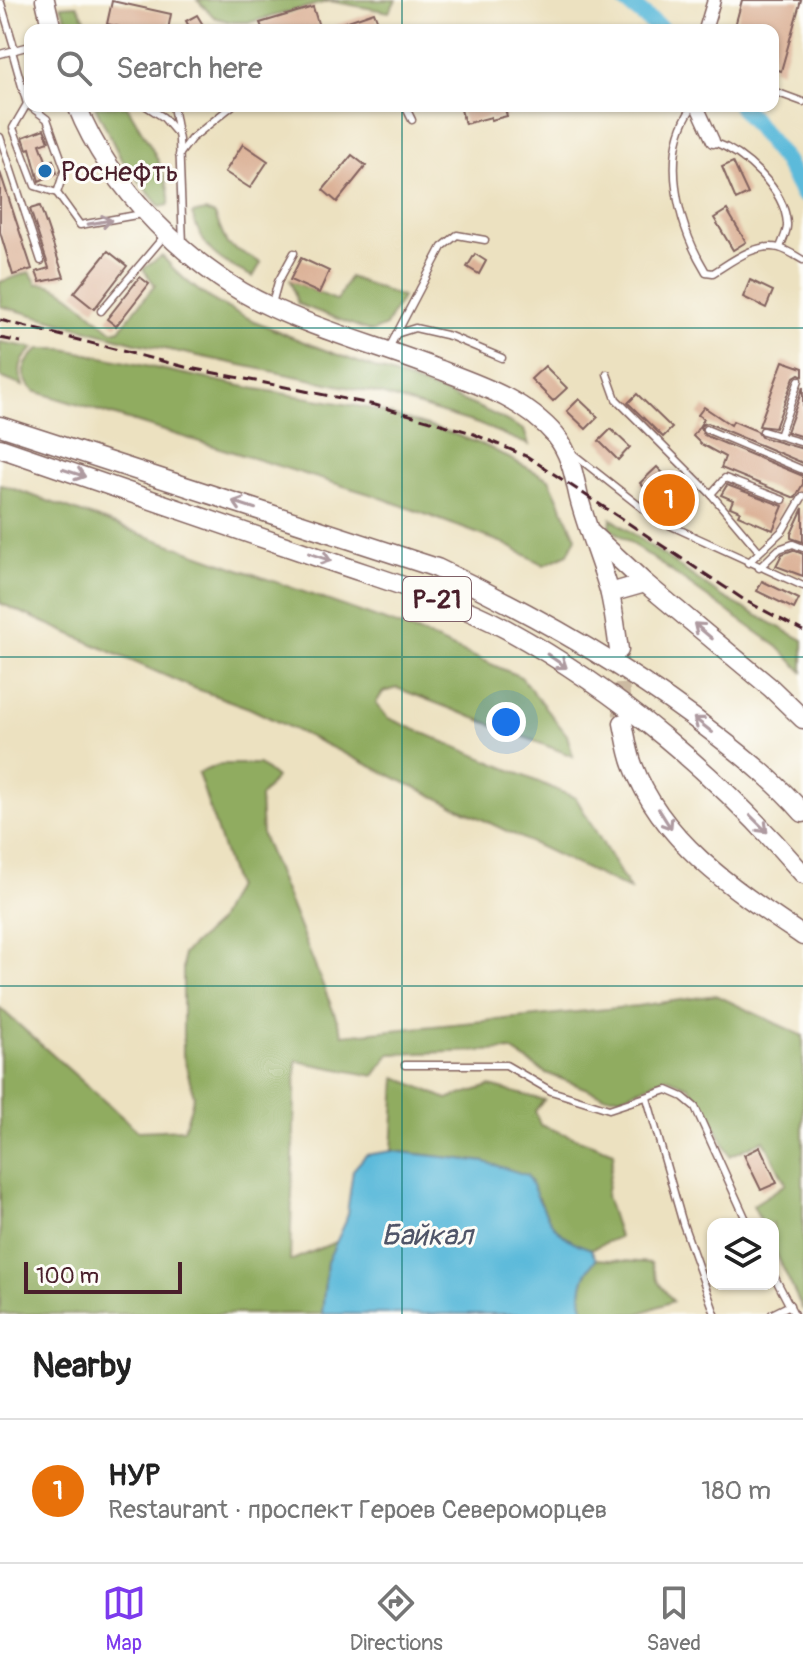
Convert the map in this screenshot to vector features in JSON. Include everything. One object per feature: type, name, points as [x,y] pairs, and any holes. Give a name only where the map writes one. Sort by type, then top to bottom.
[{"type":"main road","points":[[45,0],[51,24]]},
{"type":"main road","points":[[80,112],[104,160],[146,213],[215,273],[271,307],[392,342],[492,390],[527,410],[554,434],[564,447],[574,470],[579,499],[610,593],[619,650]]},
{"type":"main road","name":"Р-21","points":[[0,426],[437,568],[484,590],[620,666],[686,711],[737,752],[803,813]]},
{"type":"main road","name":"Р-21","points":[[0,448],[427,595],[503,628],[615,700],[657,731],[763,827],[803,874]]},
{"type":"main road","points":[[591,533],[803,719]]},
{"type":"main road","points":[[610,593],[645,583]]},
{"type":"main road","points":[[623,723],[633,766],[675,835],[730,884],[803,936]]},
{"type":"street","points":[[707,24],[714,0]]},
{"type":"street","points":[[698,112],[713,141]]},
{"type":"lane","points":[[1,3],[24,92]]},
{"type":"lane","points":[[0,54],[24,48]]},
{"type":"lane","points":[[779,93],[803,102]]},
{"type":"lane","points":[[24,109],[13,128],[35,186],[57,193],[80,225],[146,213]]},
{"type":"lane","points":[[38,112],[47,119],[65,169],[57,193]]},
{"type":"lane","points":[[155,112],[175,131],[179,140],[183,248]]},
{"type":"lane","points":[[173,112],[175,131]]},
{"type":"lane","points":[[179,155],[191,139],[225,112]]},
{"type":"lane","points":[[408,112],[412,120]]},
{"type":"lane","points":[[690,112],[685,117],[676,159],[678,203],[692,249],[706,272],[713,273],[764,247],[780,248],[803,260]]},
{"type":"lane","points":[[0,137],[41,261]]},
{"type":"lane","points":[[713,141],[733,149],[760,172],[778,198],[788,225],[780,248]]},
{"type":"lane","points":[[101,311],[167,233]]},
{"type":"lane","points":[[392,342],[442,247],[457,235],[485,240]]},
{"type":"lane","points":[[271,307],[278,282],[294,253]]},
{"type":"lane","points":[[392,342],[415,328],[439,333],[502,358]]},
{"type":"lane","points":[[607,374],[616,399],[711,494],[759,551]]},
{"type":"lane","points":[[779,436],[799,380]]},
{"type":"lane","points":[[706,429],[803,470]]},
{"type":"lane","points":[[763,431],[803,443]]},
{"type":"lane","points":[[564,447],[656,519],[803,586]]},
{"type":"lane","points":[[711,494],[725,478],[783,500]]},
{"type":"lane","points":[[748,563],[783,530],[800,507],[803,496]]},
{"type":"lane","points":[[759,568],[779,549],[793,544],[803,548]]},
{"type":"lane","points":[[405,1065],[506,1065],[551,1091],[609,1109],[667,1090],[683,1097],[695,1107],[745,1218]]},
{"type":"lane","points":[[647,1098],[683,1224],[715,1314]]},
{"type":"lane","points":[[779,1285],[794,1314]]},
{"type":"lane","points":[[772,1314],[790,1305]]},
{"type":"green space","points":[[197,0],[396,0],[389,12],[330,1],[251,22],[231,22],[214,17]]},
{"type":"green space","points":[[77,5],[88,24],[68,24],[61,6]]},
{"type":"green space","points":[[98,112],[131,112],[161,167],[169,193],[169,205],[160,207],[121,159]]},
{"type":"green space","points":[[205,211],[215,215],[227,244],[261,263],[253,277],[221,260],[207,246],[192,214]]},
{"type":"green space","points":[[162,256],[187,282],[226,307],[304,342],[431,388],[494,415],[524,430],[529,445],[478,424],[380,394],[136,343],[0,306],[0,282],[30,272],[37,284],[57,288],[112,331],[120,329],[155,285],[143,269]]},
{"type":"green space","points":[[349,277],[402,297],[386,326],[372,332],[298,304],[290,280],[337,301]]},
{"type":"green space","points":[[0,342],[34,348],[21,365],[23,386],[0,377]]},
{"type":"green space","points":[[39,349],[64,349],[251,388],[368,408],[451,433],[488,447],[549,479],[576,537],[568,554],[544,565],[503,543],[376,496],[34,391],[25,379],[24,369]]},
{"type":"green space","points":[[0,484],[422,634],[521,677],[567,735],[573,756],[397,688],[383,692],[376,703],[388,718],[576,798],[630,890],[249,708],[191,687],[0,603]]},
{"type":"green space","points":[[611,518],[721,596],[803,640],[803,672],[778,647],[610,528]]},
{"type":"green space","points":[[221,764],[259,764],[276,778],[260,797],[262,835],[343,1035],[637,1006],[716,995],[803,1036],[803,1310],[779,1260],[779,1218],[759,1218],[753,1205],[786,1184],[764,1140],[730,1156],[710,1116],[689,1086],[666,1077],[623,1096],[605,1096],[546,1073],[511,1050],[390,1054],[374,1076],[296,1061],[290,1261],[338,1241],[327,1262],[322,1314],[0,1314],[0,1008],[138,1131],[184,1129],[194,1096],[183,1055],[183,954],[217,923],[235,886],[198,773]]},
{"type":"green space","points":[[396,1077],[447,1099],[490,1086],[544,1100],[535,1111],[540,1125],[614,1152],[606,1196],[619,1237],[591,1249],[574,1244],[550,1225],[539,1198],[485,1162],[392,1151]]},
{"type":"green space","points":[[596,1259],[651,1263],[658,1282],[673,1301],[638,1314],[585,1314],[581,1299],[582,1285]]},
{"type":"water","name":"Байкал","points":[[392,1151],[485,1162],[527,1175],[550,1221],[566,1237],[591,1249],[596,1259],[582,1285],[581,1299],[585,1314],[322,1314],[327,1262],[346,1221],[353,1170],[366,1155]]},
{"type":"building","points":[[742,0],[801,0],[781,71],[779,24],[736,24]]},
{"type":"building","points":[[112,1],[171,14],[169,24],[107,24]]},
{"type":"building","points":[[313,7],[318,24],[260,24]]},
{"type":"building","points":[[374,12],[379,24],[339,24]]},
{"type":"building","points":[[197,15],[202,24],[188,24],[186,21]]},
{"type":"building","points":[[462,112],[506,112],[507,116],[491,120],[491,117],[465,124]]},
{"type":"building","points":[[44,129],[49,141],[40,144],[47,163],[53,160],[57,173],[39,181],[30,148],[27,149],[23,137]]},
{"type":"building","points":[[243,144],[268,161],[250,188],[225,172]]},
{"type":"building","points":[[352,155],[366,166],[337,202],[323,190]]},
{"type":"building","points":[[733,162],[748,194],[736,200],[722,167]]},
{"type":"building","points":[[0,172],[32,269],[13,275],[0,232]]},
{"type":"building","points":[[40,206],[64,277],[40,282],[36,272],[49,268],[30,209]]},
{"type":"building","points":[[727,210],[746,242],[733,250],[714,218]]},
{"type":"building","points":[[108,251],[127,266],[94,309],[74,293]]},
{"type":"building","points":[[475,254],[486,261],[479,274],[467,267]]},
{"type":"building","points":[[301,258],[329,271],[319,293],[290,280]]},
{"type":"building","points":[[140,277],[149,284],[116,326],[107,319]]},
{"type":"building","points":[[750,280],[773,291],[766,308],[743,297]]},
{"type":"building","points":[[783,361],[803,368],[803,376],[799,374],[794,377],[775,428],[759,426]]},
{"type":"building","points":[[545,366],[567,388],[553,401],[531,379]]},
{"type":"building","points":[[803,387],[803,437],[787,432]]},
{"type":"building","points":[[637,394],[672,428],[663,437],[628,403]]},
{"type":"building","points":[[579,399],[598,417],[586,429],[567,411]]},
{"type":"building","points":[[704,407],[731,425],[733,421],[757,431],[761,437],[803,449],[803,463],[708,423],[700,427],[704,435],[803,476],[803,484],[795,498],[721,468],[725,457],[693,436],[704,419],[698,415]]},
{"type":"building","points":[[611,429],[630,447],[618,460],[599,441]]},
{"type":"building","points":[[657,467],[686,497],[669,513],[640,483]]},
{"type":"building","points":[[727,485],[783,506],[773,530],[738,515],[740,511],[730,507],[733,500],[721,495]]},
{"type":"building","points":[[803,508],[803,542],[791,538],[791,534]]},
{"type":"building","points":[[793,550],[803,554],[803,576],[776,566],[782,554]]},
{"type":"building","points":[[762,581],[799,599],[794,609],[757,591]]},
{"type":"building","points":[[760,1147],[777,1183],[761,1190],[744,1155]]},
{"type":"waterway","points":[[625,0],[655,24]]},
{"type":"waterway","points":[[746,112],[785,161],[803,194]]},
{"type":"tunnel","points":[[619,657],[622,715]]},
{"type":"railway","points":[[0,320],[185,367],[375,405],[469,432],[528,457],[746,601],[803,631]]},
{"type":"railway","points":[[0,338],[21,342]]},
{"type":"place","name":"Роснефть","points":[[45,171]]},
{"type":"place","name":"НУР","points":[[669,500]]}]
